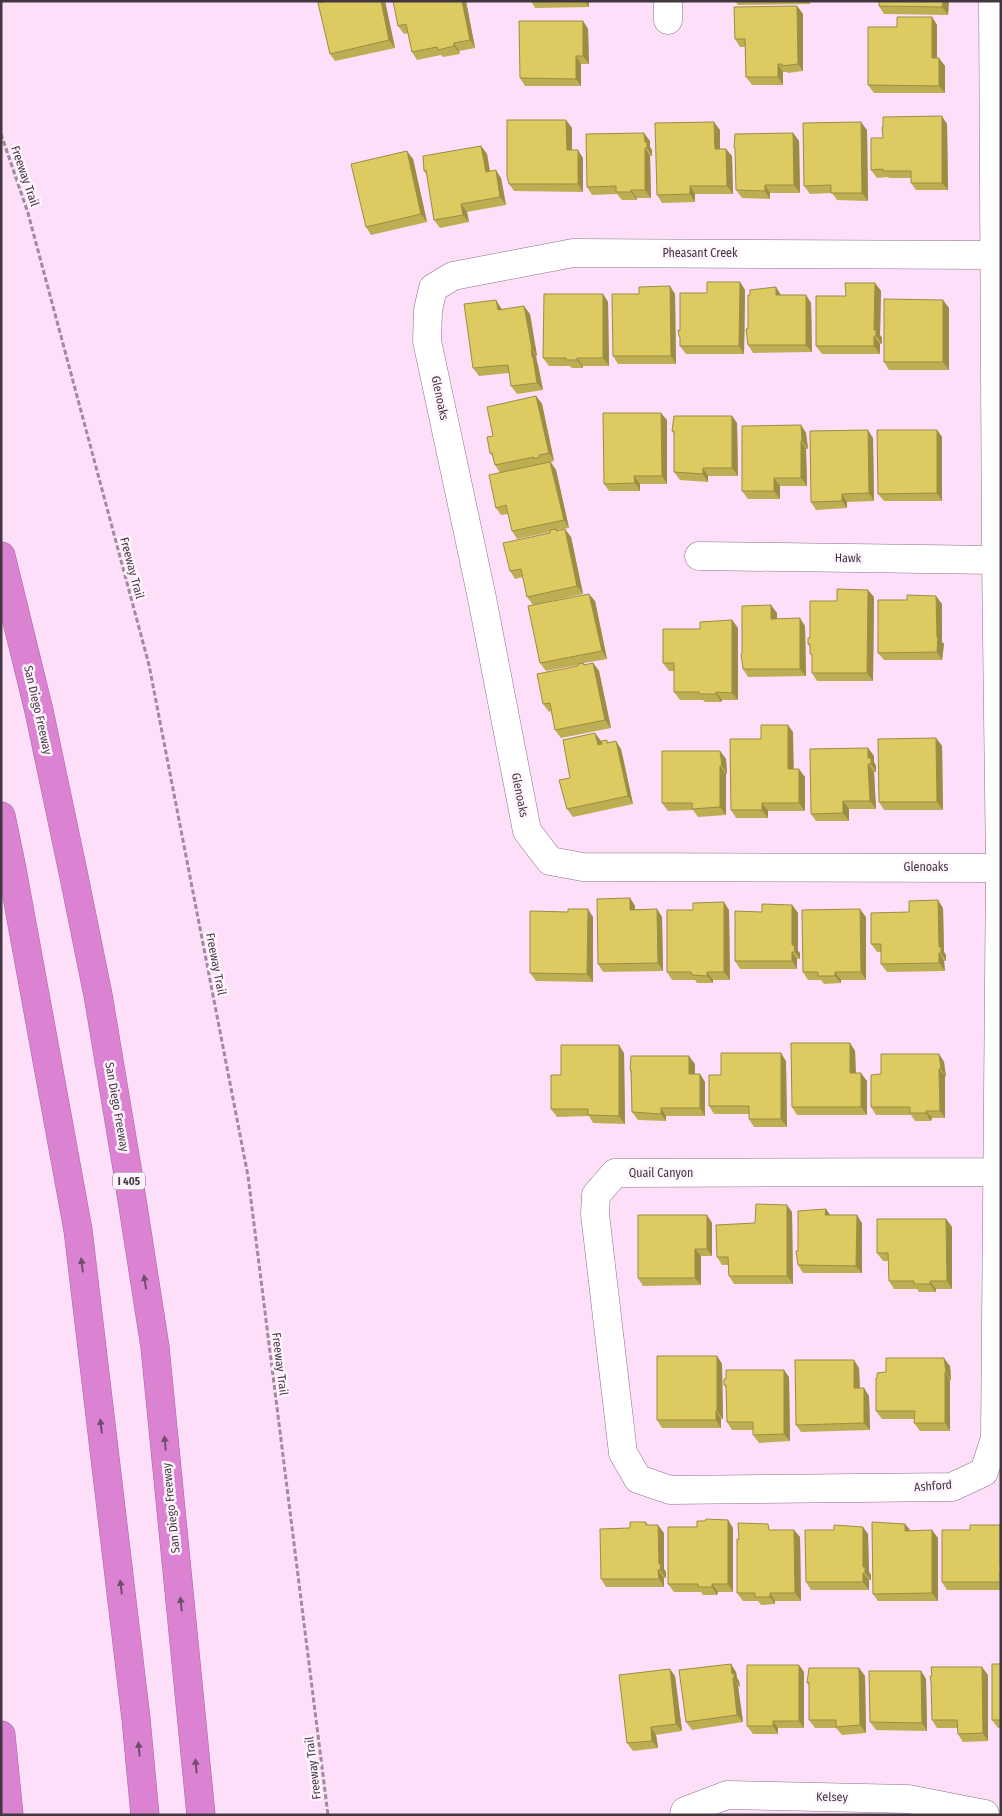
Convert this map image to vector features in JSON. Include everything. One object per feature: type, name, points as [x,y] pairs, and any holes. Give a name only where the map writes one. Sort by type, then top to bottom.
[{"type":"highway","name":"San Diego Freeway","points":[[1,556],[39,711],[73,872],[98,995],[132,1196],[155,1347],[200,1815]]},
{"type":"highway","points":[[1,816],[78,1230],[136,1719],[145,1815]]},
{"type":"highway","points":[[1,1735],[9,1815]]},
{"type":"street","name":"Ashford","points":[[623,1453],[638,1479],[670,1490],[952,1487],[984,1472],[995,1438],[1000,868],[996,560],[993,1]]},
{"type":"street","name":"Pheasant Creek","points":[[428,310],[433,288],[453,276],[573,253],[994,254]]},
{"type":"street","name":"Glenoaks","points":[[428,310],[427,341],[482,598],[527,831],[550,861],[583,867],[1000,868]]},
{"type":"street","name":"Hawk","points":[[699,556],[996,560]]},
{"type":"street","name":"Quail Canyon","points":[[623,1453],[595,1214],[596,1195],[615,1173],[997,1172]]},
{"type":"street","name":"Kelsey","points":[[684,1815],[685,1811],[727,1795],[908,1799],[985,1814]]},
{"type":"path","name":"Freeway Trail","points":[[1,134],[28,213],[148,665],[222,1041],[248,1176],[328,1815]]},
{"type":"building","points":[[326,1],[381,1],[389,40],[330,54],[318,3]]},
{"type":"building","points":[[393,1],[462,1],[470,40],[454,43],[454,46],[438,50],[437,47],[412,52],[406,24],[398,26]]},
{"type":"building","points":[[879,1],[943,1],[942,7],[879,6]]},
{"type":"building","points":[[797,6],[798,64],[782,66],[782,64],[778,64],[778,77],[746,77],[745,39],[735,39],[734,7]]},
{"type":"building","points":[[897,17],[932,17],[932,58],[939,58],[939,86],[868,85],[868,27],[897,27]]},
{"type":"building","points":[[519,21],[583,21],[583,56],[576,56],[576,79],[520,78]]},
{"type":"building","points":[[942,116],[942,183],[911,183],[911,171],[871,170],[871,138],[883,138],[883,117]]},
{"type":"building","points":[[507,120],[566,120],[567,150],[578,150],[578,184],[509,184],[507,176]]},
{"type":"building","points":[[714,122],[715,149],[726,149],[727,186],[690,186],[690,194],[657,195],[655,123]]},
{"type":"building","points":[[861,122],[862,193],[831,193],[831,185],[804,186],[803,123]]},
{"type":"building","points":[[644,133],[645,142],[647,142],[647,148],[645,148],[645,190],[616,192],[616,186],[587,187],[586,134]]},
{"type":"building","points":[[793,133],[794,185],[765,185],[765,191],[736,190],[735,134]]},
{"type":"building","points":[[481,146],[486,172],[496,170],[500,197],[461,204],[463,215],[434,220],[426,170],[424,171],[423,156]]},
{"type":"building","points":[[407,151],[421,214],[366,227],[351,164]]},
{"type":"building","points":[[707,282],[740,282],[739,346],[680,346],[678,330],[680,331],[680,293],[707,293]]},
{"type":"building","points":[[845,283],[875,283],[874,330],[876,330],[876,336],[874,336],[874,346],[816,346],[816,296],[846,296]]},
{"type":"building","points":[[670,286],[671,356],[613,356],[612,294],[639,294],[639,287]]},
{"type":"building","points":[[776,287],[776,295],[806,295],[806,345],[748,345],[746,329],[748,329],[748,295],[750,295],[750,290]]},
{"type":"building","points":[[544,294],[603,294],[603,358],[566,360],[566,358],[543,358]]},
{"type":"building","points":[[884,299],[943,300],[943,362],[884,362]]},
{"type":"building","points":[[496,300],[498,310],[524,306],[537,383],[511,386],[508,365],[473,368],[464,304]]},
{"type":"building","points":[[536,396],[549,453],[539,455],[540,457],[534,459],[534,457],[495,465],[492,453],[490,453],[487,437],[493,436],[487,407]]},
{"type":"building","points":[[603,413],[661,413],[662,476],[634,476],[635,483],[604,484]]},
{"type":"building","points":[[674,416],[732,416],[732,468],[703,468],[703,474],[674,472],[674,431],[672,431]]},
{"type":"building","points":[[801,425],[801,478],[774,478],[774,491],[742,491],[742,426]]},
{"type":"building","points":[[868,430],[869,493],[842,494],[842,501],[811,502],[810,431]]},
{"type":"building","points":[[877,430],[937,430],[937,493],[878,494]]},
{"type":"building","points":[[550,462],[564,520],[512,531],[506,505],[496,508],[489,475]]},
{"type":"building","points":[[556,529],[556,531],[565,529],[577,586],[527,597],[521,569],[510,571],[503,543],[550,533],[550,530]]},
{"type":"building","points":[[837,589],[868,590],[867,673],[812,673],[812,654],[810,654],[810,644],[808,644],[808,638],[810,638],[810,601],[837,601]]},
{"type":"building","points":[[589,594],[602,651],[540,663],[528,606]]},
{"type":"building","points":[[907,595],[936,596],[937,652],[878,653],[878,600],[907,600]]},
{"type":"building","points":[[771,605],[771,619],[800,618],[800,669],[743,669],[741,654],[742,606]]},
{"type":"building","points":[[732,620],[732,693],[699,694],[699,692],[674,692],[674,663],[663,663],[663,629],[700,629],[700,622]]},
{"type":"building","points":[[583,663],[584,665],[593,663],[605,720],[555,730],[550,703],[543,704],[537,674],[578,666],[578,664]]},
{"type":"building","points":[[761,725],[788,725],[788,769],[799,769],[799,803],[762,803],[762,810],[731,810],[730,739],[761,739]]},
{"type":"building","points":[[595,733],[598,745],[602,744],[601,741],[607,740],[607,743],[616,741],[628,796],[567,809],[559,780],[570,778],[563,740]]},
{"type":"building","points":[[936,738],[937,802],[879,802],[878,739]]},
{"type":"building","points":[[868,748],[868,758],[871,758],[871,764],[868,764],[870,801],[843,801],[843,813],[811,814],[810,749]]},
{"type":"building","points":[[662,751],[720,751],[722,766],[720,766],[720,807],[692,809],[692,803],[662,803]]},
{"type":"building","points":[[630,898],[630,910],[657,909],[658,963],[598,964],[597,899]]},
{"type":"building","points":[[938,900],[939,947],[941,947],[939,963],[881,964],[881,944],[871,944],[871,913],[909,912],[909,901]]},
{"type":"building","points":[[724,902],[724,972],[707,972],[707,976],[692,975],[691,972],[667,972],[667,910],[693,910],[693,903]]},
{"type":"building","points":[[762,904],[792,905],[792,945],[794,945],[795,952],[792,952],[792,961],[735,961],[735,911],[762,912]]},
{"type":"building","points":[[568,909],[588,909],[587,974],[530,973],[530,911],[568,912]]},
{"type":"building","points":[[860,909],[861,972],[835,972],[835,976],[818,976],[818,972],[803,972],[802,910]]},
{"type":"building","points":[[791,1043],[850,1043],[850,1073],[861,1073],[861,1107],[792,1107]]},
{"type":"building","points":[[561,1045],[619,1045],[619,1116],[588,1115],[588,1109],[551,1109],[551,1075],[561,1075]]},
{"type":"building","points":[[721,1053],[781,1053],[781,1119],[749,1119],[749,1106],[709,1106],[709,1075],[721,1075]]},
{"type":"building","points":[[881,1054],[939,1054],[941,1069],[939,1069],[940,1111],[910,1113],[910,1107],[871,1107],[871,1075],[881,1074]]},
{"type":"building","points":[[631,1056],[689,1056],[689,1074],[700,1074],[700,1108],[661,1108],[661,1114],[632,1112]]},
{"type":"building","points":[[756,1204],[787,1205],[787,1276],[729,1276],[728,1257],[717,1257],[716,1225],[755,1223]]},
{"type":"building","points":[[826,1209],[825,1215],[857,1215],[856,1266],[798,1265],[796,1251],[798,1251],[798,1211]]},
{"type":"building","points":[[638,1215],[707,1215],[707,1249],[695,1249],[695,1278],[638,1278]]},
{"type":"building","points":[[877,1219],[946,1219],[947,1281],[930,1281],[930,1284],[914,1284],[914,1281],[889,1281],[888,1253],[877,1253]]},
{"type":"building","points":[[657,1356],[717,1356],[716,1420],[657,1420]]},
{"type":"building","points":[[886,1358],[944,1358],[946,1372],[945,1423],[914,1423],[915,1411],[876,1411],[876,1378],[877,1373],[886,1372]]},
{"type":"building","points":[[795,1360],[854,1360],[854,1388],[864,1388],[864,1423],[796,1425]]},
{"type":"building","points":[[726,1370],[784,1370],[784,1434],[753,1435],[753,1422],[727,1422],[726,1385],[724,1385]]},
{"type":"building","points":[[706,1519],[728,1520],[728,1584],[712,1584],[712,1587],[698,1587],[698,1584],[668,1584],[668,1527],[697,1527],[697,1521],[705,1521]]},
{"type":"building","points":[[630,1522],[646,1522],[646,1525],[658,1525],[659,1564],[661,1564],[660,1570],[658,1570],[659,1579],[601,1579],[600,1529],[630,1528]]},
{"type":"building","points":[[872,1522],[905,1524],[905,1531],[932,1530],[932,1593],[873,1594]]},
{"type":"building","points":[[738,1523],[768,1524],[769,1530],[794,1530],[795,1593],[770,1593],[770,1597],[755,1597],[755,1593],[737,1593]]},
{"type":"building","points":[[834,1525],[863,1527],[863,1567],[865,1567],[865,1573],[863,1573],[863,1582],[806,1582],[805,1530],[834,1530]]},
{"type":"building","points":[[970,1525],[1000,1525],[1000,1582],[942,1582],[942,1530],[970,1530]]},
{"type":"building","points":[[731,1664],[732,1674],[734,1673],[737,1715],[686,1722],[679,1670]]},
{"type":"building","points":[[992,1664],[1001,1664],[1001,1720],[992,1720]]},
{"type":"building","points":[[747,1665],[799,1665],[799,1721],[773,1721],[773,1726],[747,1726]]},
{"type":"building","points":[[931,1667],[982,1667],[983,1733],[958,1734],[957,1720],[932,1720]]},
{"type":"building","points":[[809,1668],[859,1668],[860,1725],[836,1727],[836,1720],[809,1720],[809,1682],[807,1683]]},
{"type":"building","points":[[670,1669],[676,1724],[651,1727],[652,1741],[627,1743],[619,1675]]},
{"type":"building","points":[[869,1671],[921,1671],[922,1723],[870,1722]]}]
